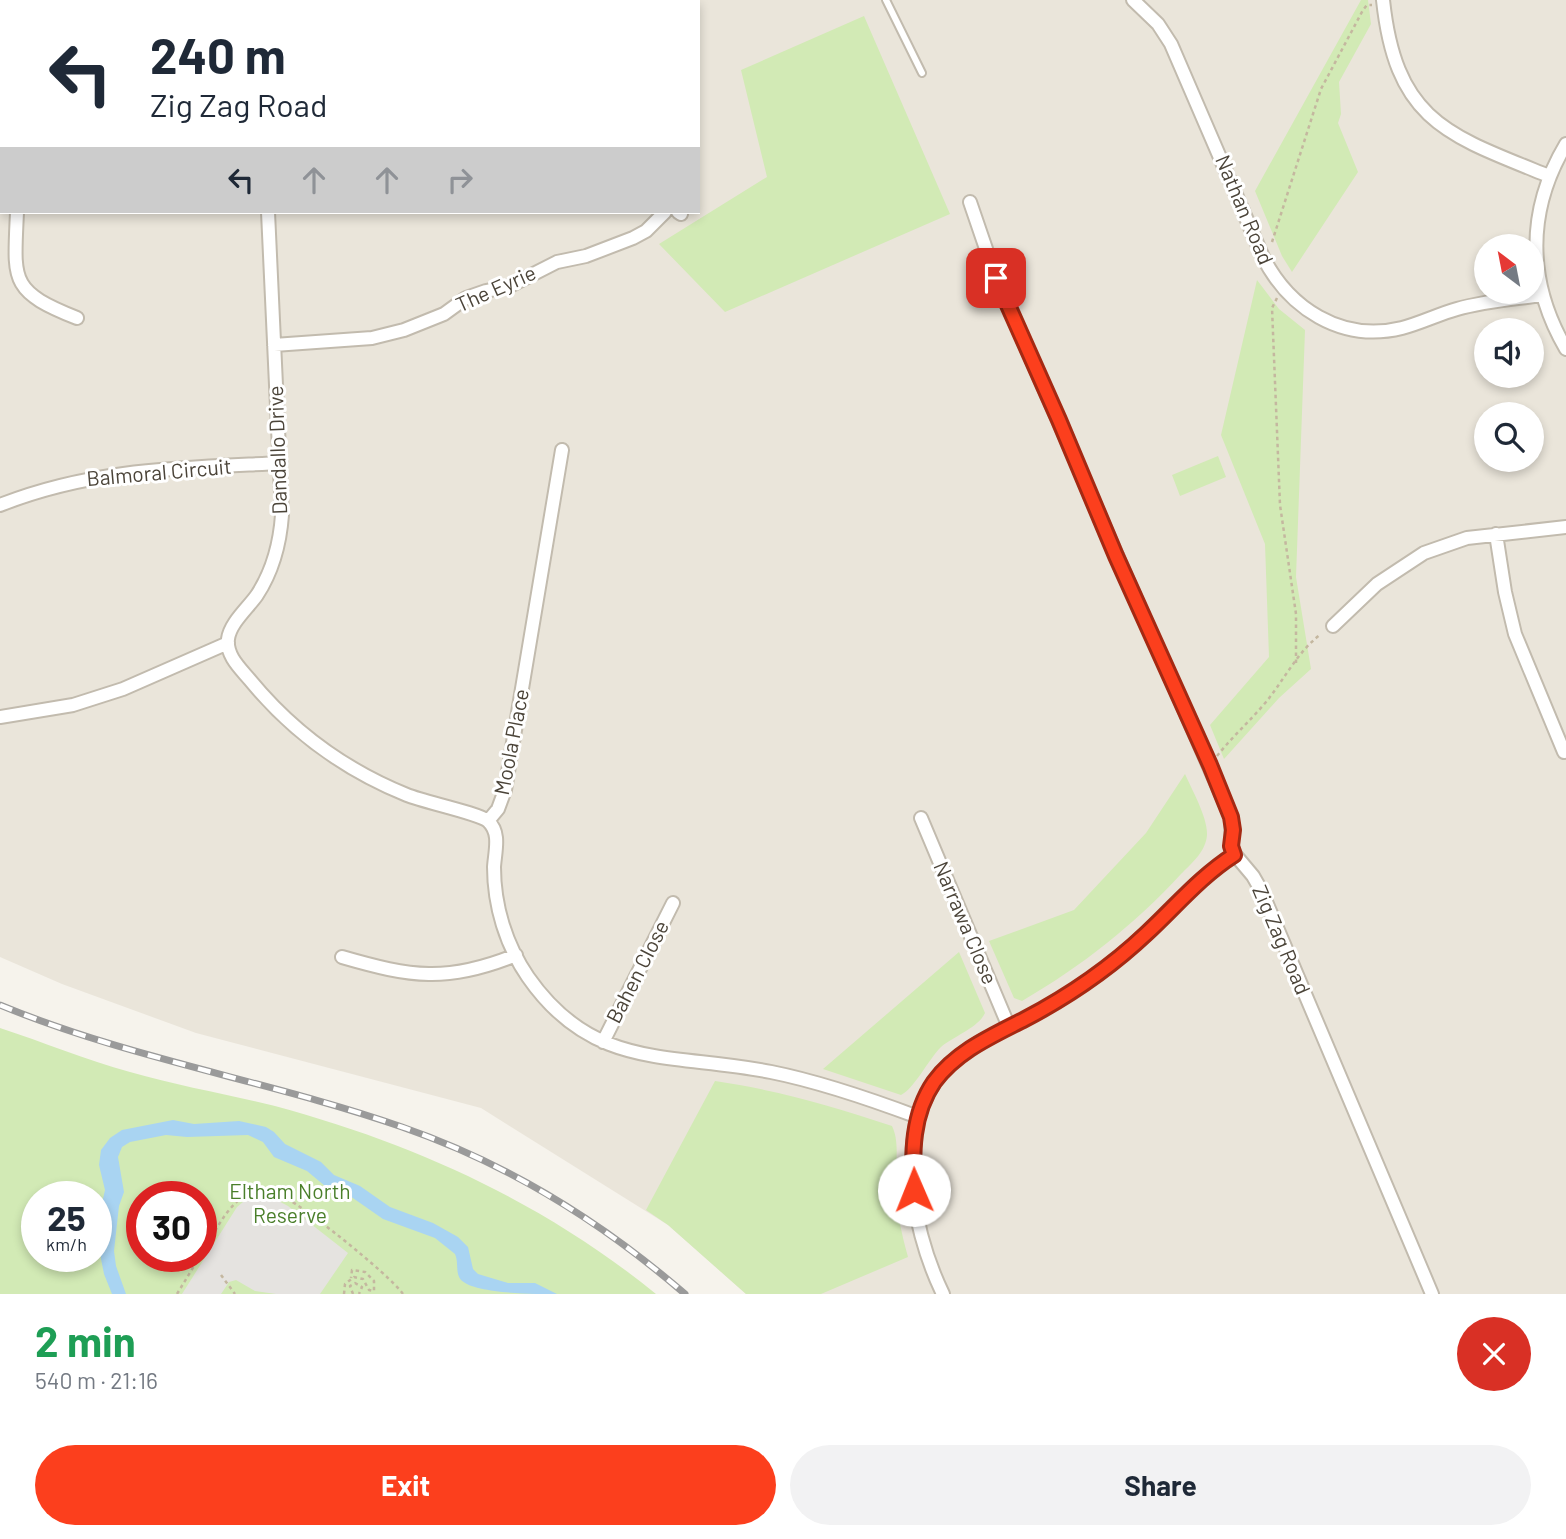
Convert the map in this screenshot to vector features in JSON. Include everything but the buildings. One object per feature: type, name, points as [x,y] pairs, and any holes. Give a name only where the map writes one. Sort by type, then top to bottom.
[{"type":"street","name":"Nathan Road","points":[[1133,0],[1158,24],[1171,44],[1262,255],[1279,284],[1302,307],[1338,326],[1376,332],[1401,328],[1481,304]]},
{"type":"street","points":[[1383,0],[1394,59],[1408,89],[1422,108],[1461,139],[1549,176]]},
{"type":"street","points":[[1536,234],[1539,209],[1549,176],[1566,144]]},
{"type":"street","points":[[943,1294],[928,1257],[916,1206],[913,1150],[918,1117],[927,1094],[950,1064],[978,1043],[1058,1001],[1110,965],[1145,935],[1211,870],[1234,855],[1231,846],[1231,817],[1210,765],[993,271],[970,202]]},
{"type":"street","points":[[17,214],[15,258],[21,283],[32,297],[77,318]]},
{"type":"street","name":"Dandallo Drive","points":[[228,643],[232,629],[263,584],[276,551],[282,515],[268,214]]},
{"type":"street","name":"The Eyrie","points":[[274,345],[372,338],[404,330],[444,314],[466,298],[510,286],[557,262],[586,256],[633,238],[646,231],[663,214]]},
{"type":"street","points":[[1544,301],[1566,349]]},
{"type":"street","name":"Moola Place","points":[[562,450],[505,790],[498,809],[488,821],[496,838],[495,878],[499,908],[516,955],[528,976],[552,1005],[603,1042],[648,1056],[773,1072],[844,1091],[918,1117]]},
{"type":"street","name":"Balmoral Circuit","points":[[0,505],[52,487],[104,475],[281,463]]},
{"type":"street","points":[[1333,626],[1377,584],[1413,559],[1452,542],[1496,534],[1566,527]]},
{"type":"street","points":[[1496,534],[1513,627],[1564,752]]},
{"type":"street","points":[[0,717],[73,705],[123,689],[228,643],[233,659],[267,700],[326,752],[404,794],[488,821]]},
{"type":"street","name":"Narrawa Close","points":[[921,818],[1009,1027]]},
{"type":"street","name":"Zig Zag Road","points":[[1234,855],[1254,876],[1261,890],[1432,1294]]},
{"type":"street","name":"Bahen Close","points":[[603,1042],[673,903]]},
{"type":"street","points":[[342,957],[398,972],[437,976],[479,969],[516,955]]},
{"type":"lane","points":[[886,0],[922,73]]},
{"type":"path","points":[[1210,765],[1237,731],[1265,703],[1311,642],[1333,626]]},
{"type":"path","points":[[217,1231],[236,1202],[253,1192],[271,1191],[292,1202],[344,1241],[392,1281],[403,1294]]},
{"type":"path","points":[[344,1294],[344,1287],[351,1278],[357,1277],[364,1280],[369,1290],[374,1291],[374,1281],[369,1274],[354,1269],[350,1272],[351,1278]]},
{"type":"path","points":[[177,1294],[191,1272]]},
{"type":"path","points":[[364,1280],[369,1274]]},
{"type":"path","points":[[221,1275],[235,1294]]},
{"type":"path","points":[[350,1288],[353,1283],[359,1284],[362,1289],[359,1294]]},
{"type":"path","points":[[344,1287],[350,1288]]},
{"type":"path","points":[[350,1288],[353,1294]]},
{"type":"shaded area","points":[[700,0],[1566,0],[1566,1294],[746,1294],[668,1225],[481,1108],[196,1033],[62,984],[0,957],[0,214],[700,214]]},
{"type":"shaded area","points":[[259,1195],[267,1195],[288,1206],[348,1253],[320,1294],[255,1291],[236,1280],[229,1282],[221,1294],[182,1294],[196,1272],[217,1272],[217,1239],[243,1202]]},
{"type":"green space","points":[[1361,0],[1368,0],[1371,24],[1339,82],[1341,114],[1338,123],[1358,172],[1292,272],[1282,256],[1255,191]]},
{"type":"green space","points":[[864,16],[950,214],[725,312],[659,244],[767,177],[741,70]]},
{"type":"green space","points":[[1257,280],[1279,309],[1305,330],[1296,577],[1311,669],[1279,698],[1224,759],[1210,725],[1269,657],[1265,544],[1221,435]]},
{"type":"green space","points":[[1218,456],[1226,477],[1180,496],[1172,475]]},
{"type":"green space","points":[[1185,774],[1207,828],[1206,841],[1198,856],[1163,893],[1106,944],[1066,974],[1022,1001],[1014,998],[989,941],[1074,910],[1146,833]]},
{"type":"green space","points":[[959,952],[985,1013],[971,1027],[941,1047],[906,1092],[901,1095],[823,1069]]},
{"type":"green space","name":"Eltham North Reserve","points":[[0,1028],[130,1072],[275,1106],[378,1138],[476,1180],[523,1204],[613,1261],[656,1294],[0,1294]]},
{"type":"green space","points":[[715,1081],[804,1099],[892,1126],[897,1149],[897,1208],[908,1257],[821,1294],[746,1294],[668,1225],[646,1210]]},
{"type":"water","points":[[173,1120],[194,1124],[239,1121],[266,1127],[285,1144],[321,1162],[334,1175],[360,1186],[390,1207],[433,1223],[458,1237],[468,1247],[473,1269],[478,1274],[508,1283],[535,1283],[557,1294],[506,1292],[468,1285],[459,1277],[455,1254],[435,1238],[383,1219],[350,1196],[325,1186],[307,1171],[274,1157],[263,1142],[248,1135],[166,1135],[130,1142],[122,1147],[118,1157],[124,1192],[119,1206],[114,1251],[116,1266],[126,1294],[112,1294],[104,1272],[112,1272],[112,1181],[103,1181],[99,1165],[101,1150],[110,1138],[122,1130]]},
{"type":"railway","points":[[0,1005],[99,1040],[302,1096],[441,1142],[478,1158],[551,1197],[620,1243],[685,1294]]},
{"type":"route","points":[[914,1190],[913,1150],[918,1117],[927,1094],[950,1064],[978,1043],[1058,1001],[1104,970],[1145,935],[1211,870],[1234,855],[1231,846],[1231,817],[1210,765],[996,278]]}]
